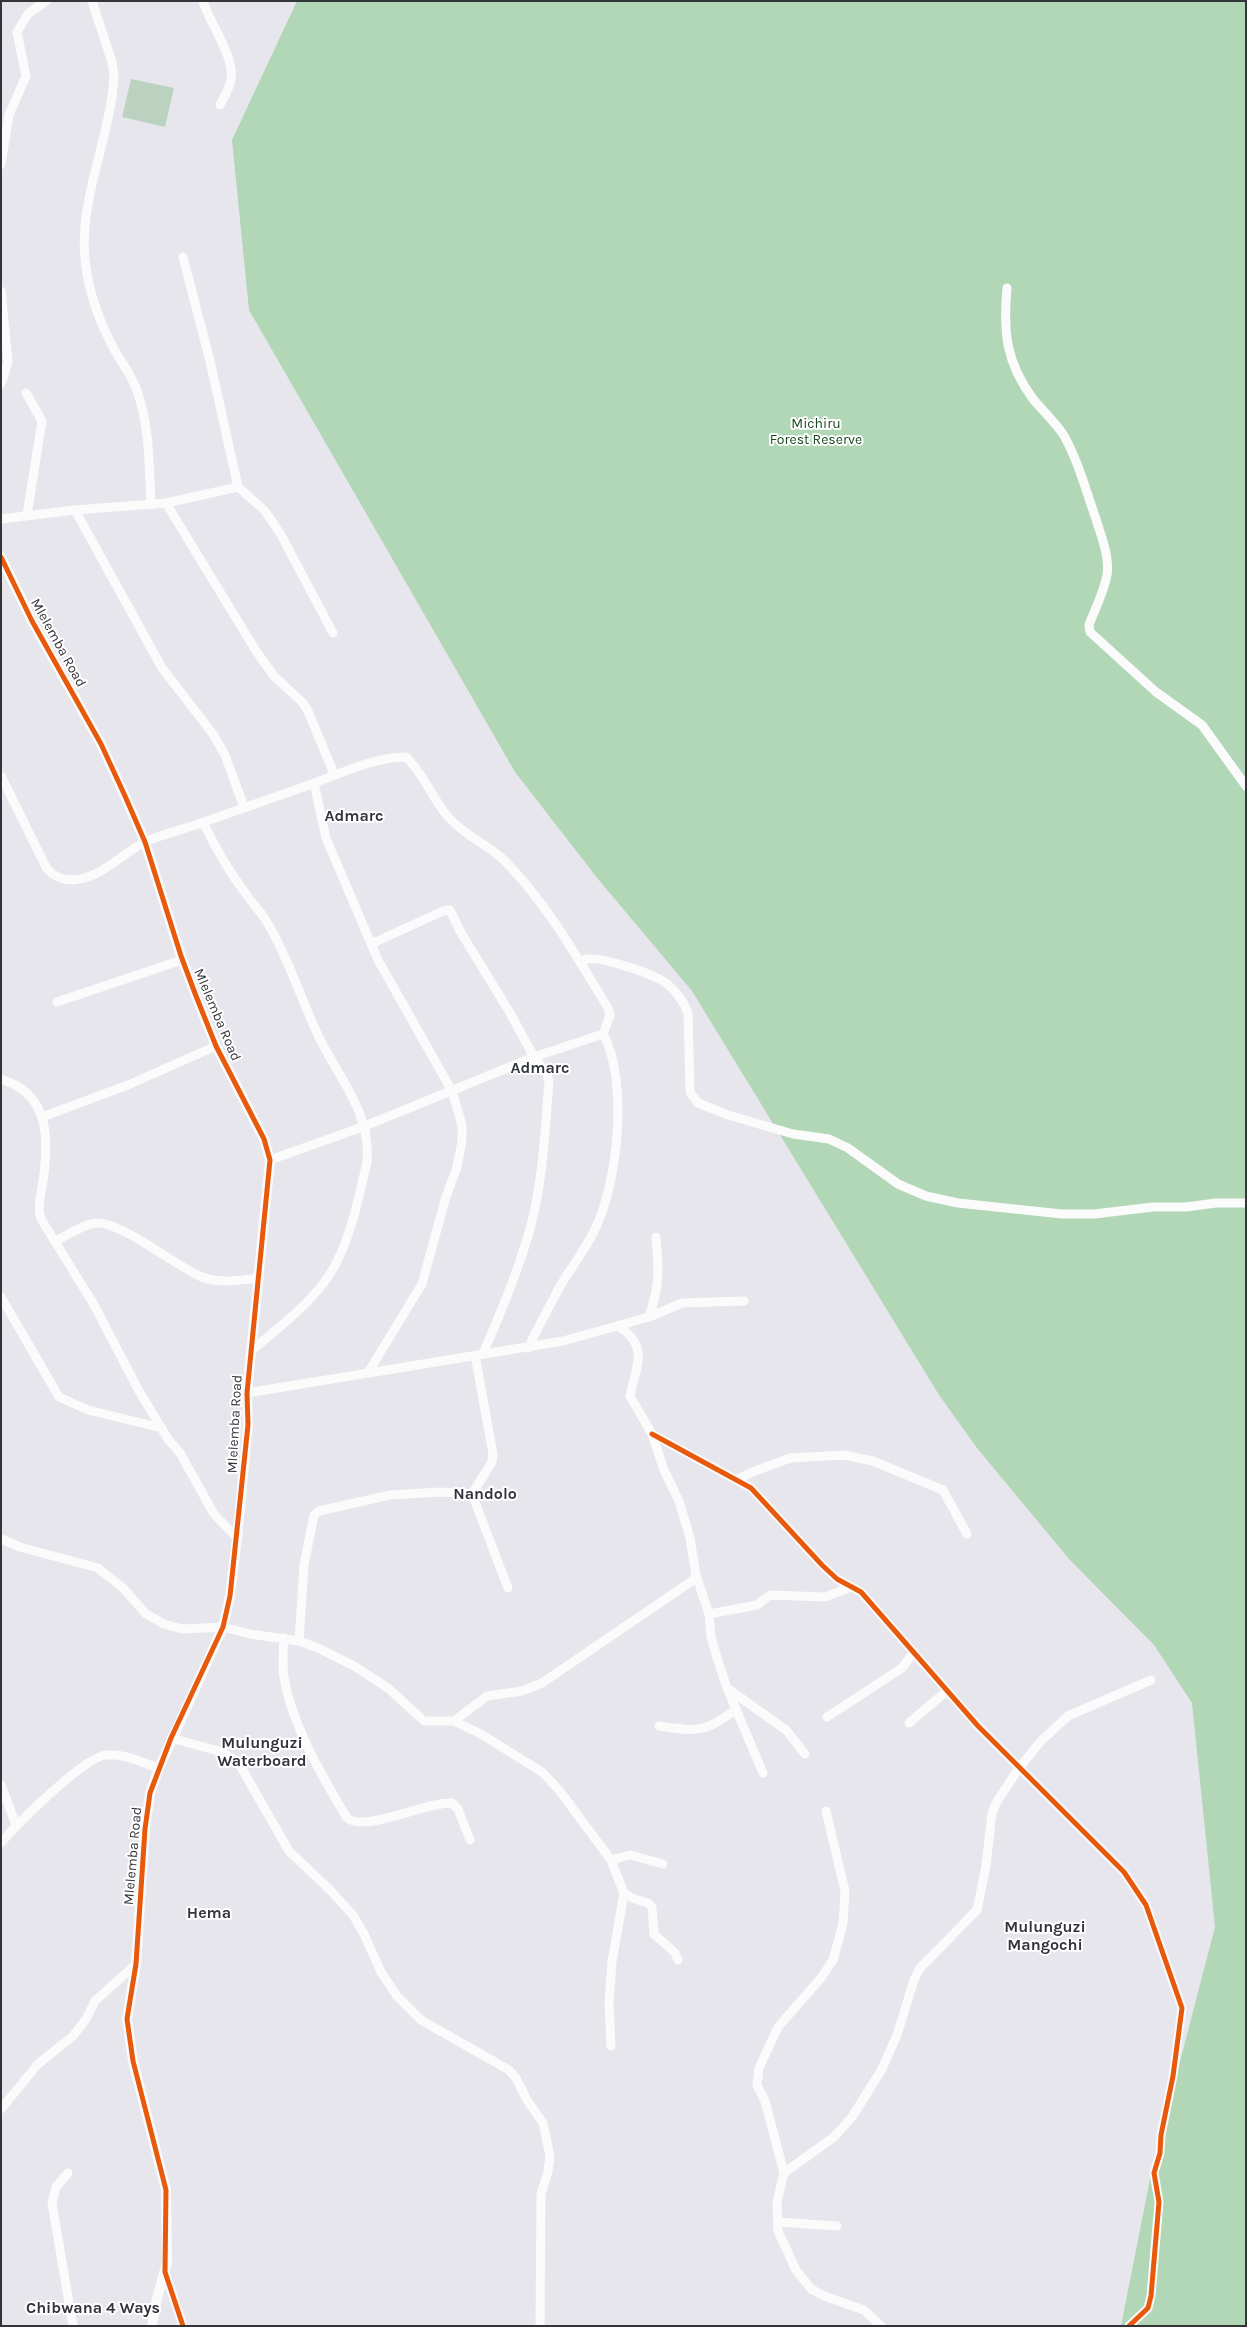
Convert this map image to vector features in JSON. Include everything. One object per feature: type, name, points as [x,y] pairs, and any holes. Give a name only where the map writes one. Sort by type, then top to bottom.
[{"type":"street","points":[[1,164],[9,115],[26,76],[25,63],[18,43],[17,32],[28,14],[46,1]]},
{"type":"street","points":[[92,1],[112,62],[114,76],[85,230],[85,259],[87,276],[98,316],[135,386],[143,409],[149,453],[151,505]]},
{"type":"street","points":[[203,1],[216,28],[232,74],[231,82],[220,105]]},
{"type":"street","points":[[183,257],[212,369],[238,487],[264,512],[280,533],[333,633]]},
{"type":"street","points":[[1007,288],[1005,334],[1013,367],[1035,401],[1050,416],[1073,454],[1108,564],[1107,575],[1089,625],[1090,632],[1156,692],[1202,725],[1246,786]]},
{"type":"street","points":[[1,291],[8,362],[1,384]]},
{"type":"street","points":[[26,393],[42,421],[27,515]]},
{"type":"street","points":[[1,519],[75,510],[166,503],[238,487]]},
{"type":"street","points":[[166,503],[256,651],[274,676],[308,711],[334,774]]},
{"type":"street","points":[[75,510],[162,668],[212,734],[225,755],[244,807]]},
{"type":"street","name":"Mlelemba Road","points":[[1,557],[32,621],[101,744],[145,842],[182,960],[216,1046],[264,1139],[270,1160],[247,1393],[248,1425],[230,1596],[223,1627],[158,1768],[147,1809],[136,1964],[128,2005],[127,2032],[138,2083],[166,2190],[165,2272],[183,2326]]},
{"type":"street","points":[[1,776],[47,869],[52,875],[60,879],[78,879],[110,867],[145,842],[314,783],[334,774],[393,757],[406,758],[419,772],[437,803],[450,820],[493,851],[521,879],[582,963],[610,1015],[603,1034],[613,1056],[618,1101],[617,1127],[608,1192],[594,1232],[558,1290],[528,1348]]},
{"type":"street","points":[[314,783],[326,838],[371,944],[393,989],[452,1091],[462,1126],[462,1141],[457,1167],[445,1200],[422,1284],[369,1371]]},
{"type":"street","points":[[203,822],[245,893],[278,941],[315,1028],[352,1095],[365,1126],[367,1162],[348,1233],[336,1262],[317,1291],[251,1351]]},
{"type":"street","points":[[371,944],[443,911],[450,910],[460,931],[510,1012],[534,1058],[546,1072],[549,1081],[537,1196],[521,1256],[479,1354],[493,1454],[492,1462],[472,1494]]},
{"type":"street","points":[[582,963],[586,959],[597,959],[649,974],[667,984],[684,1004],[688,1013],[690,1092],[698,1103],[728,1115],[793,1134],[829,1139],[848,1148],[898,1184],[926,1196],[958,1204],[1062,1214],[1094,1214],[1153,1207],[1246,1203]]},
{"type":"street","points":[[58,1002],[182,960]]},
{"type":"street","points":[[270,1160],[365,1126],[534,1058],[603,1034]]},
{"type":"street","points":[[42,1117],[128,1085],[216,1046]]},
{"type":"street","points":[[1,1079],[13,1083],[27,1093],[36,1104],[42,1117],[47,1148],[40,1215],[93,1303],[139,1391],[180,1454],[214,1514],[237,1538]]},
{"type":"street","points":[[56,1241],[96,1222],[131,1236],[203,1278],[220,1281],[259,1278]]},
{"type":"street","points":[[649,1317],[658,1291],[659,1277],[656,1237]]},
{"type":"street","points":[[2,1299],[59,1397],[88,1410],[162,1428]]},
{"type":"street","points":[[247,1393],[369,1371],[528,1348],[649,1317],[682,1303],[744,1300]]},
{"type":"street","points":[[618,1326],[628,1332],[638,1347],[640,1355],[630,1396],[652,1434],[664,1470],[679,1501],[690,1538],[696,1575],[709,1614],[712,1637],[727,1688],[763,1773]]},
{"type":"street","points":[[652,1434],[751,1488],[822,1566],[837,1579],[861,1592],[947,1691],[1019,1768],[1124,1872],[1136,1887],[1146,1905],[1181,2002],[1179,2039],[1160,2135],[1160,2153],[1154,2173],[1159,2202],[1151,2296],[1148,2308],[1129,2326]]},
{"type":"street","points":[[737,1480],[790,1458],[844,1455],[873,1461],[943,1490],[967,1534]]},
{"type":"street","points":[[299,1641],[304,1565],[314,1515],[319,1511],[353,1505],[390,1495],[440,1492],[472,1494]]},
{"type":"street","points":[[472,1494],[508,1588]]},
{"type":"street","points":[[1,1539],[20,1547],[98,1568],[124,1589],[146,1614],[164,1624],[192,1629],[223,1627],[250,1634],[284,1638],[299,1641],[335,1656],[388,1688],[424,1721],[454,1721],[481,1734],[542,1772],[559,1790],[611,1860],[624,1893],[612,1962],[608,2002],[611,2046]]},
{"type":"street","points":[[454,1721],[487,1696],[522,1691],[542,1683],[692,1581],[696,1575]]},
{"type":"street","points":[[709,1614],[757,1605],[770,1595],[825,1597],[850,1587]]},
{"type":"street","points":[[284,1638],[284,1677],[292,1708],[308,1745],[347,1818],[354,1822],[383,1819],[404,1815],[438,1804],[452,1803],[458,1809],[470,1840]]},
{"type":"street","points":[[827,1717],[897,1672],[914,1652]]},
{"type":"street","points":[[784,2173],[834,2137],[852,2117],[886,2061],[897,2035],[914,1980],[920,1968],[977,1910],[986,1866],[992,1814],[996,1803],[1019,1768],[1041,1741],[1068,1716],[1151,1680]]},
{"type":"street","points":[[727,1688],[786,1730],[805,1754]]},
{"type":"street","points":[[909,1724],[947,1691]]},
{"type":"street","points":[[658,1726],[694,1731],[712,1725],[736,1710]]},
{"type":"street","points":[[171,1738],[222,1752],[238,1762],[289,1851],[353,1915],[364,1934],[374,1958],[397,1996],[420,2020],[509,2070],[516,2078],[527,2100],[543,2123],[550,2156],[548,2172],[540,2194],[540,2326]]},
{"type":"street","points":[[1,1843],[16,1825],[56,1790],[100,1756],[117,1756],[158,1768]]},
{"type":"street","points":[[1,1785],[16,1825]]},
{"type":"street","points":[[826,1811],[844,1892],[843,1924],[833,1960],[821,1978],[778,2027],[757,2075],[757,2085],[764,2101],[784,2173],[777,2202],[782,2242],[804,2283],[824,2296],[864,2310],[881,2326]]},
{"type":"street","points":[[611,1860],[630,1856],[662,1864]]},
{"type":"street","points":[[624,1893],[632,1898],[648,1902],[652,1907],[654,1934],[674,1953],[678,1960]]},
{"type":"street","points":[[1,2109],[38,2064],[77,2032],[95,2001],[136,1964]]},
{"type":"street","points":[[68,2173],[56,2187],[52,2203],[73,2326]]},
{"type":"street","points":[[778,2222],[837,2226]]},
{"type":"street","points":[[152,2326],[158,2292],[165,2272]]},
{"type":"green space","name":"Michiru Forest Reserve","points":[[297,1],[1246,1],[1246,2326],[1121,2326],[1152,2169],[1215,1927],[1192,1703],[1154,1645],[1069,1559],[977,1448],[939,1395],[692,991],[598,879],[515,772],[249,310],[232,140]]},
{"type":"green space","points":[[131,79],[174,88],[165,127],[122,117]]},
{"type":"cycle path","points":[[1,557],[32,621],[101,744],[125,796],[145,842],[181,956],[196,996],[216,1046],[264,1139],[270,1160],[247,1393],[248,1425],[230,1596],[223,1627],[171,1738],[150,1793],[145,1829],[136,1964],[127,2019],[133,2061],[166,2190],[165,2272],[183,2326]]},
{"type":"cycle path","points":[[652,1434],[751,1488],[822,1565],[837,1579],[861,1592],[978,1726],[1124,1872],[1146,1905],[1182,2008],[1173,2076],[1161,2135],[1160,2153],[1154,2173],[1159,2202],[1151,2296],[1148,2308],[1129,2326]]},
{"type":"district","name":"Admarc","points":[[354,816]]},
{"type":"district","name":"Admarc","points":[[540,1068]]},
{"type":"district","name":"Nandolo","points":[[485,1494]]},
{"type":"district","name":"Mulunguzi Waterboard","points":[[262,1752]]},
{"type":"district","name":"Hema","points":[[209,1913]]},
{"type":"district","name":"Mulunguzi Mangochi","points":[[1045,1936]]},
{"type":"district","name":"Chibwana 4 Ways","points":[[93,2308]]}]
